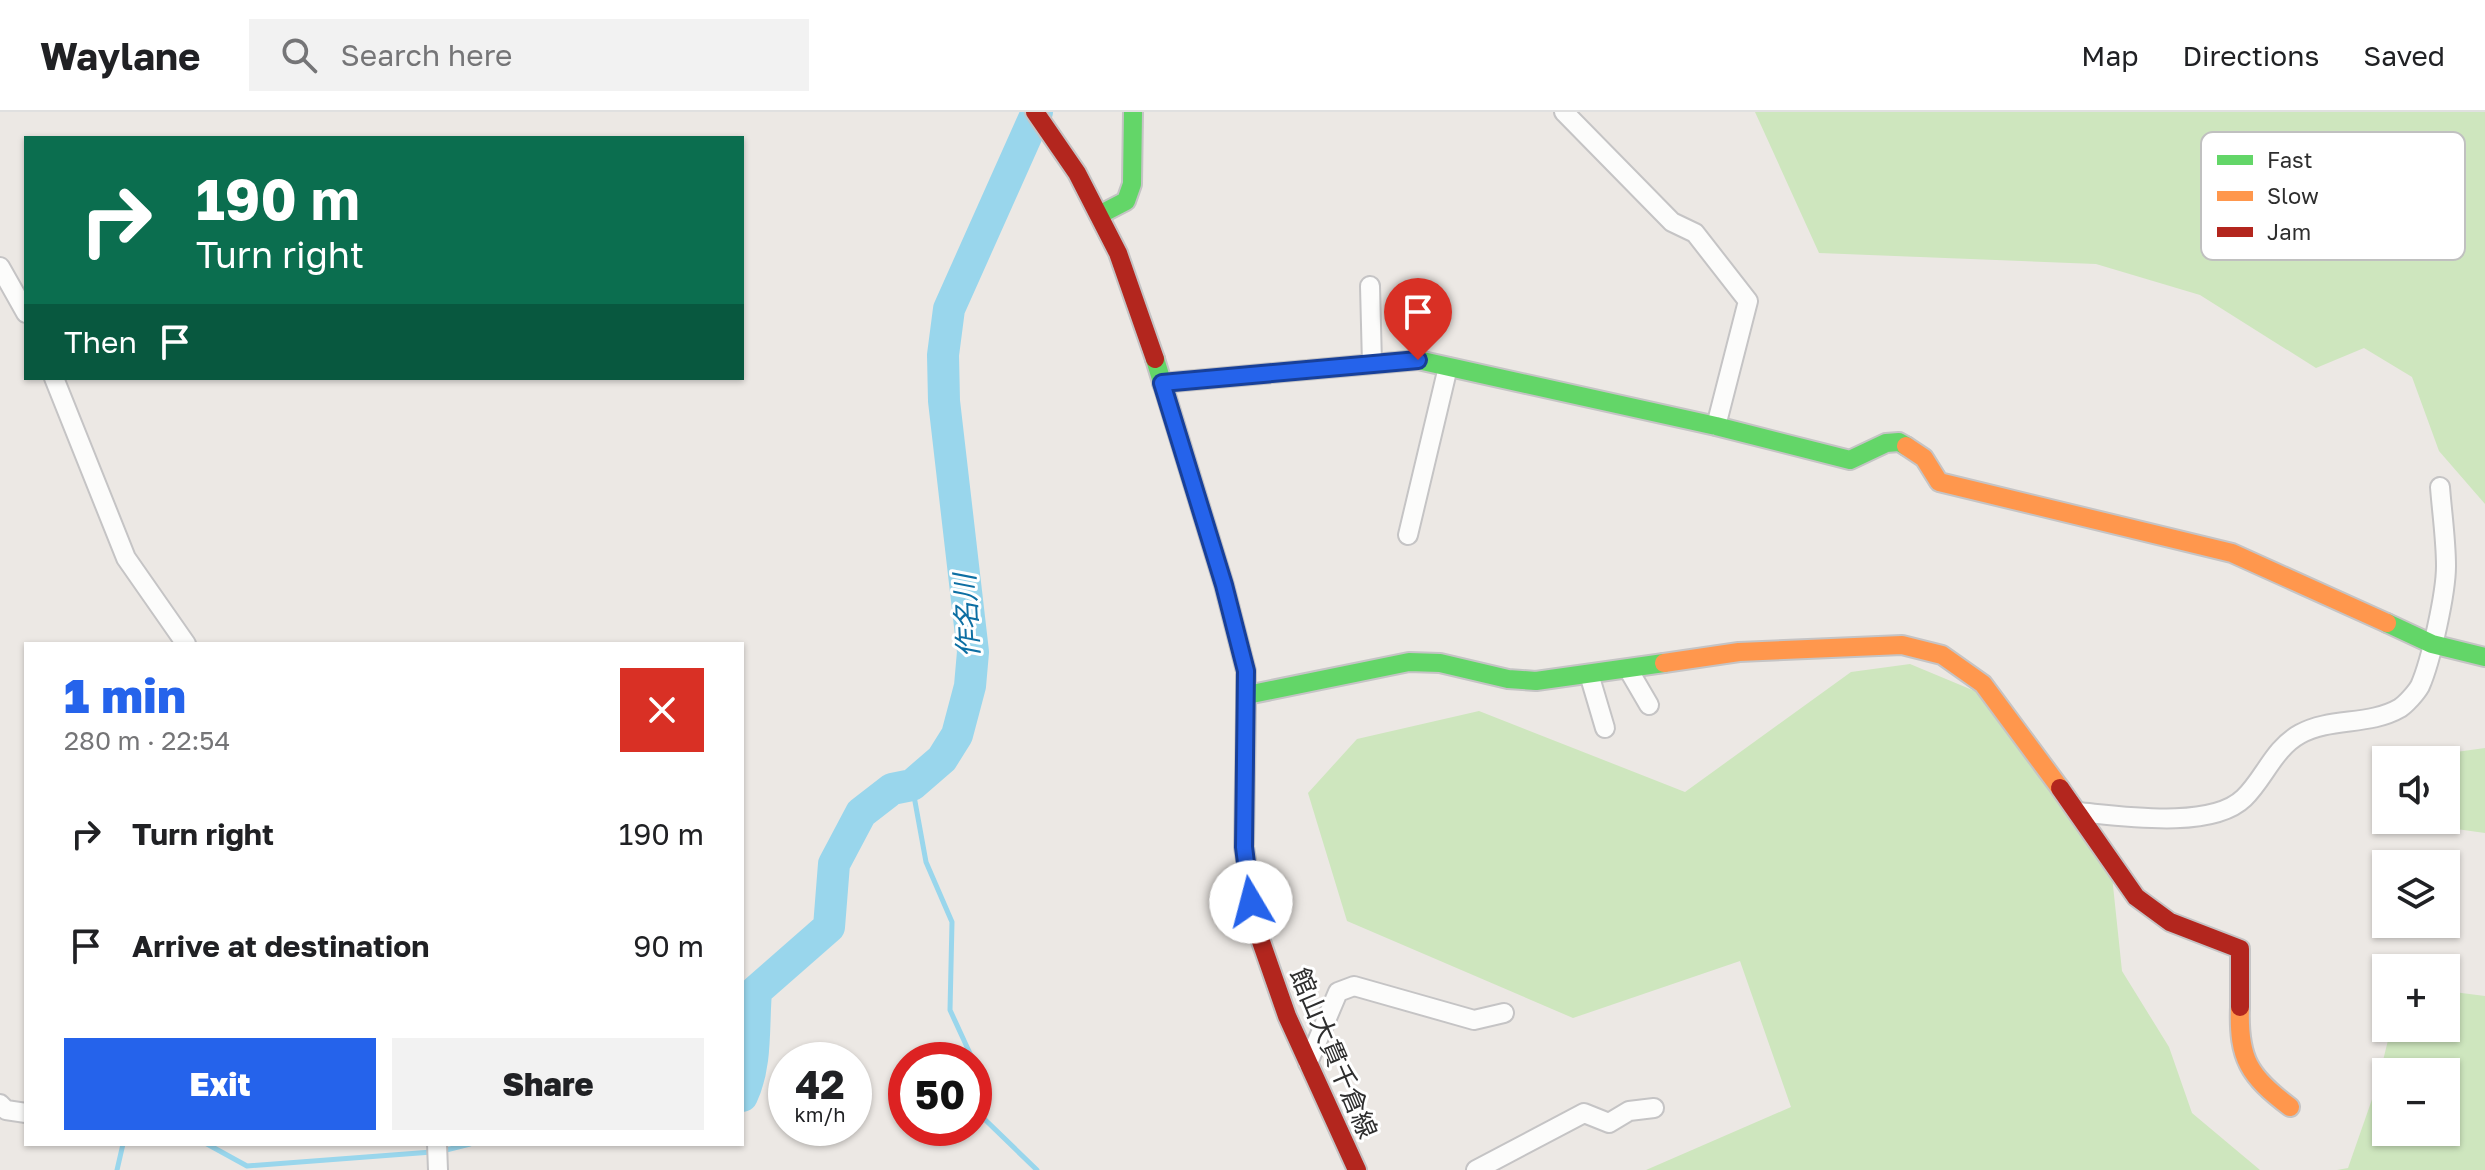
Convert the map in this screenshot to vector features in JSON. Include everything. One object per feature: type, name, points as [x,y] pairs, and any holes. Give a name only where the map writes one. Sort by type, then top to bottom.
[{"type":"street","name":"館山大貫千倉線","points":[[1035,112],[1099,215],[1133,292],[1224,585],[1246,671],[1243,812],[1247,876],[1257,930],[1271,975],[1357,1170]]},
{"type":"street","points":[[1099,215],[1126,201],[1132,184],[1133,112]]},
{"type":"street","points":[[1564,112],[1672,222],[1695,233],[1748,301],[1716,426]]},
{"type":"street","points":[[0,267],[24,309]]},
{"type":"street","points":[[1370,286],[1372,364]]},
{"type":"street","points":[[1162,383],[1418,360],[1716,426],[1850,460],[1886,443],[1899,442],[1924,458],[1939,482],[2232,553],[2432,644],[2485,657]]},
{"type":"street","points":[[1408,535],[1448,367]]},
{"type":"street","points":[[55,380],[126,558],[185,642]]},
{"type":"street","points":[[2078,812],[2188,818],[2230,809],[2245,798],[2279,752],[2297,735],[2337,722],[2377,717],[2402,707],[2419,687],[2432,644],[2446,569],[2440,487]]},
{"type":"street","points":[[1247,695],[1409,662],[1440,663],[1508,679],[1536,681],[1739,652],[1902,645],[1921,648],[1960,665],[1983,684],[2145,906],[2170,922],[2240,949],[2244,974],[2240,1049],[2256,1079],[2290,1107]]},
{"type":"street","points":[[1628,669],[1649,705]]},
{"type":"street","points":[[1589,674],[1605,728]]},
{"type":"street","points":[[1308,1063],[1338,992],[1354,986],[1474,1020],[1504,1013]]},
{"type":"street","points":[[0,1104],[6,1110],[24,1113]]},
{"type":"street","points":[[1476,1170],[1584,1113],[1609,1123],[1629,1111],[1654,1108]]},
{"type":"street","points":[[437,1146],[438,1170]]},
{"type":"green space","points":[[1755,112],[2485,112],[2485,504],[2439,451],[2412,377],[2364,348],[2316,368],[2200,295],[2096,264],[1819,253]]},
{"type":"green space","points":[[1910,664],[1994,699],[2112,876],[2122,971],[2169,1047],[2192,1113],[2260,1170],[1646,1170],[1791,1107],[1740,961],[1573,1018],[1347,921],[1308,793],[1357,739],[1479,711],[1685,792],[1851,672]]},
{"type":"green space","points":[[2485,748],[2485,833],[2460,830],[2460,751]]},
{"type":"green space","points":[[2460,993],[2485,996],[2485,1170],[2337,1170],[2348,1168],[2372,1099],[2372,1146],[2460,1146],[2460,1058],[2384,1058],[2388,1042],[2460,1042]]},
{"type":"waterway","name":"作名川","points":[[744,1091],[752,1058],[756,991],[829,927],[834,864],[861,813],[892,789],[912,785],[942,759],[957,735],[970,686],[973,652],[944,401],[943,355],[949,309],[1037,112]]},
{"type":"waterway","points":[[912,785],[926,862],[952,922],[950,1010],[965,1042]]},
{"type":"waterway","points":[[992,1126],[1037,1170]]},
{"type":"waterway","name":"作名川","points":[[117,1170],[123,1146]]},
{"type":"waterway","name":"作名川","points":[[211,1146],[247,1166],[432,1152]]},
{"type":"waterway","name":"作名川","points":[[442,1151],[462,1146]]},
{"type":"traffic: fast","points":[[1099,215],[1126,201],[1132,184],[1133,112]]},
{"type":"traffic: fast","points":[[1155,359],[1224,585],[1246,671],[1246,707]]},
{"type":"traffic: fast","points":[[1162,383],[1418,360],[1716,426],[1850,460],[1886,443],[1899,442],[1906,446]]},
{"type":"traffic: fast","points":[[2387,623],[2432,644],[2485,657]]},
{"type":"traffic: fast","points":[[1247,695],[1409,662],[1440,663],[1508,679],[1536,681],[1664,663]]},
{"type":"traffic: slow","points":[[1906,446],[1924,458],[1939,482],[2232,553],[2387,623]]},
{"type":"traffic: slow","points":[[1664,663],[1739,652],[1902,645],[1942,655],[1983,684],[2060,788]]},
{"type":"traffic: slow","points":[[2240,1007],[2241,1040],[2249,1065],[2265,1086],[2290,1107]]},
{"type":"traffic: jam","points":[[1035,112],[1077,173],[1118,253],[1155,359]]},
{"type":"traffic: jam","points":[[1246,707],[1244,847],[1257,930],[1287,1016],[1357,1170]]},
{"type":"traffic: jam","points":[[2060,788],[2136,897],[2170,922],[2240,949],[2240,1007]]},
{"type":"route","points":[[1251,902],[1243,812],[1246,671],[1224,585],[1162,383],[1418,360]]}]
